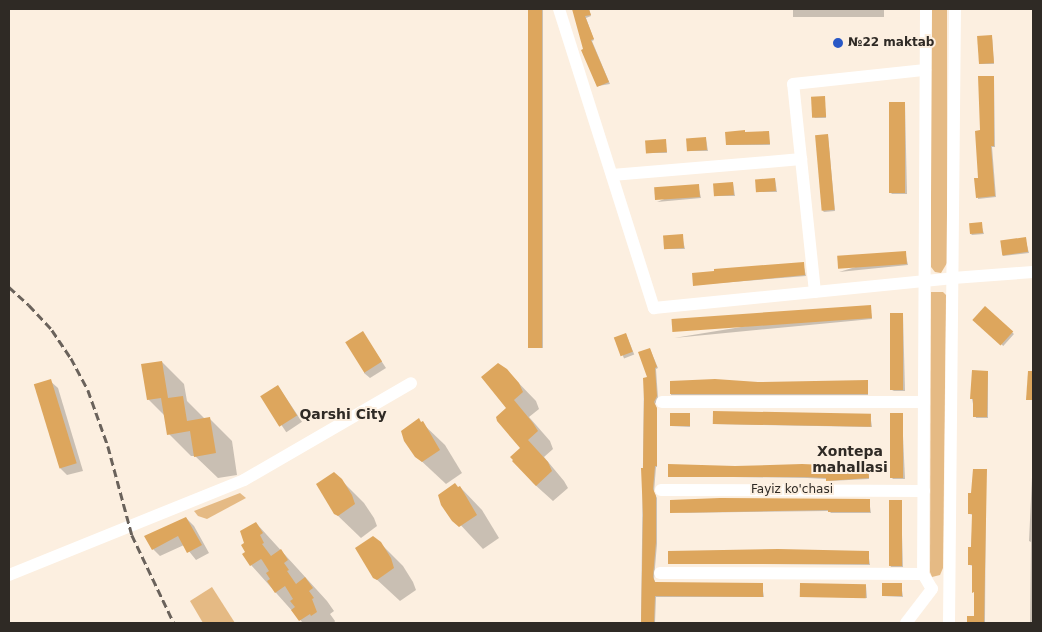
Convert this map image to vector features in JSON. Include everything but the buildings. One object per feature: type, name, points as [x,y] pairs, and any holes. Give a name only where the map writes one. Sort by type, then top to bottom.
[{"type":"street","points":[[559,9],[654,308],[953,278],[1033,272]]},
{"type":"street","points":[[926,9],[923,574],[932,590]]},
{"type":"street","points":[[949,623],[955,9]]},
{"type":"street","points":[[815,292],[794,84],[926,70]]},
{"type":"street","points":[[612,175],[801,159]]},
{"type":"street","points":[[9,575],[244,480],[411,383]]},
{"type":"street","points":[[662,402],[924,402]]},
{"type":"street","name":"Fayiz ko'chasi","points":[[661,490],[924,491]]},
{"type":"street","points":[[660,573],[923,574]]},
{"type":"street","points":[[906,623],[932,590],[950,589]]},
{"type":"shaded area","points":[[931,9],[947,9],[947,263],[941,273],[935,272],[931,267]]},
{"type":"shaded area","points":[[931,292],[943,292],[946,295],[943,568],[940,575],[932,577],[930,572]]},
{"type":"shaded area","points":[[240,493],[246,498],[207,519],[198,516],[194,511]]},
{"type":"shaded area","points":[[212,587],[235,623],[203,623],[190,601]]},
{"type":"railway","points":[[9,287],[52,330],[71,358],[88,390],[108,446],[132,535],[174,623]]},
{"type":"place","name":"№22 maktab","points":[[838,43]]},
{"type":"district","name":"Qarshi City","points":[[343,414]]},
{"type":"district","name":"Xontepa mahallasi","points":[[850,460]]}]
